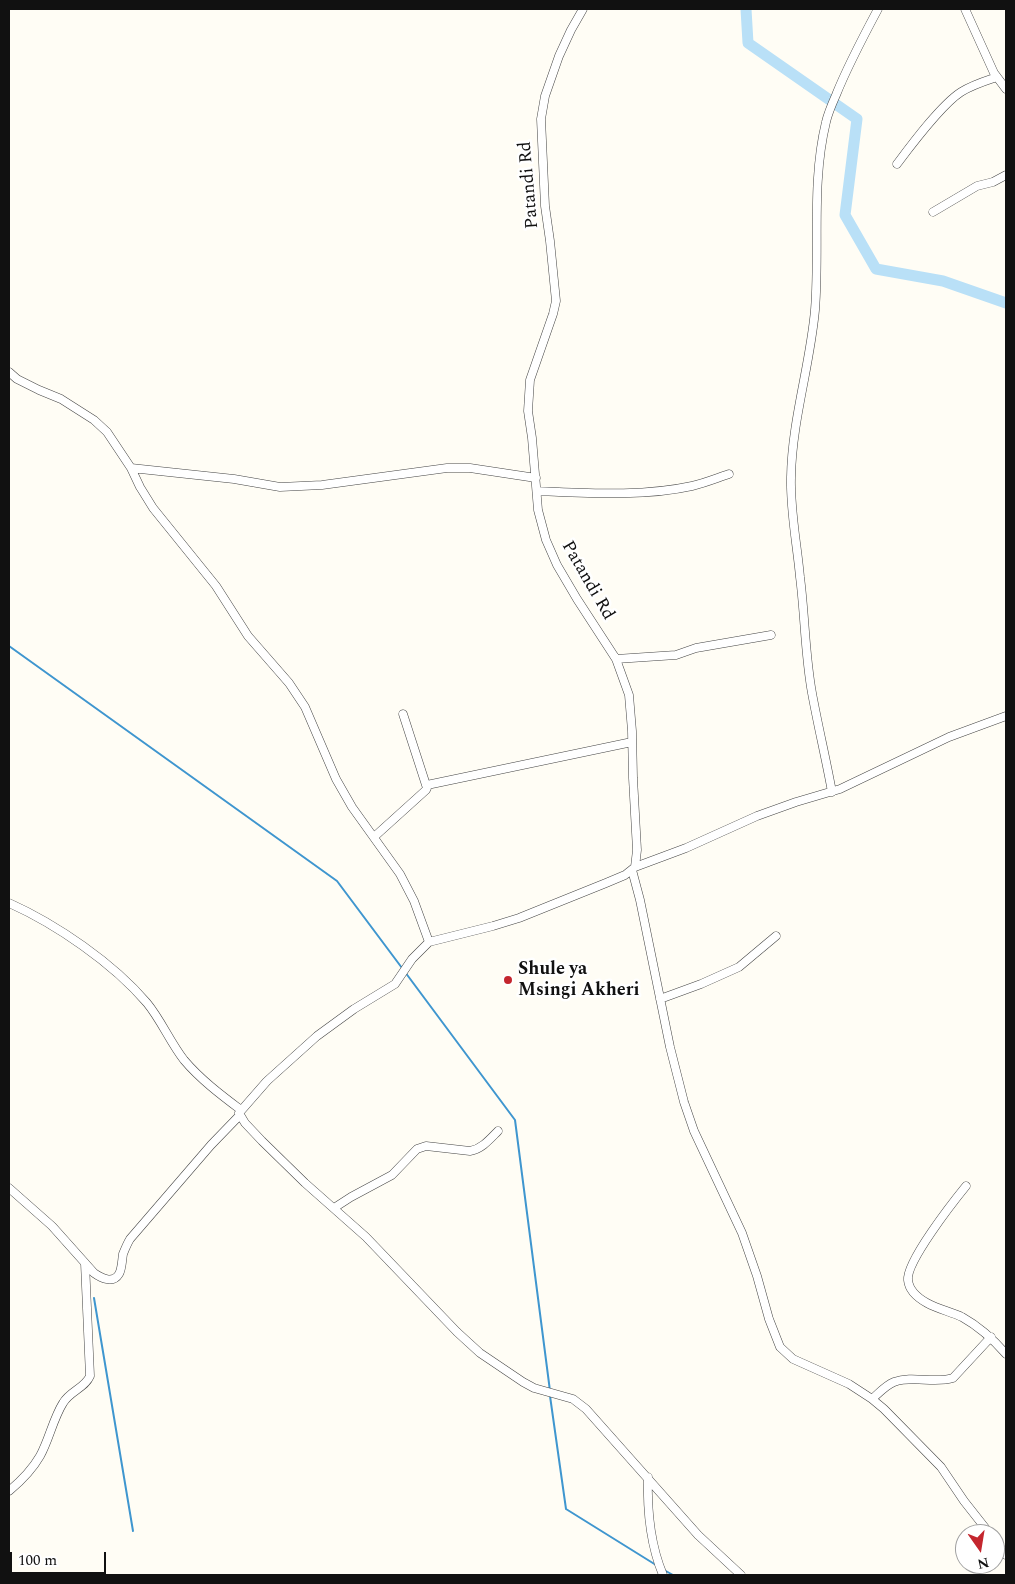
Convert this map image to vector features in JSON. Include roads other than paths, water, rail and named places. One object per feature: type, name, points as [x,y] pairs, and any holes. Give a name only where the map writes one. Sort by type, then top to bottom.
[{"type":"street","name":"Patandi Rd","points":[[583,9],[559,56],[545,96],[541,119],[545,206],[556,301],[554,314],[528,387],[528,411],[540,520],[550,550],[577,599],[616,659],[629,695],[636,850],[634,869],[674,1063],[687,1112],[702,1149],[739,1226],[780,1347],[787,1355],[801,1364],[840,1380],[872,1399],[936,1462],[982,1524]]},
{"type":"street","points":[[832,792],[806,654],[804,609],[791,497],[792,456],[795,424],[814,324],[818,279],[820,150],[826,119],[841,83],[878,9]]},
{"type":"street","points":[[965,9],[997,77],[1006,89]]},
{"type":"street","points":[[897,164],[955,96],[966,89],[997,77]]},
{"type":"street","points":[[933,212],[977,186],[994,182],[1006,175]]},
{"type":"street","points":[[9,372],[38,390],[61,399],[94,420],[107,432],[131,468],[153,508],[216,586],[248,636],[289,683],[315,728],[336,779],[352,806],[400,874],[414,901],[429,942]]},
{"type":"street","points":[[131,468],[234,479],[280,487],[322,485],[447,468],[470,468],[536,478]]},
{"type":"street","points":[[537,491],[600,493],[661,490],[692,486],[729,474]]},
{"type":"street","points":[[616,659],[676,655],[696,648],[771,635]]},
{"type":"street","points":[[374,837],[426,790],[427,784],[403,714]]},
{"type":"street","points":[[9,1188],[52,1226],[85,1263],[103,1279],[117,1277],[120,1273],[124,1250],[130,1239],[274,1074],[342,1016],[390,987],[429,942],[514,920],[606,883],[757,816],[832,792],[949,738],[1006,716]]},
{"type":"street","points":[[427,784],[632,742]]},
{"type":"street","points":[[9,903],[68,936],[122,978],[147,1003],[183,1059],[200,1077],[240,1112],[245,1123],[262,1141],[305,1183],[366,1237],[474,1348],[488,1360],[522,1382],[534,1388],[563,1396],[579,1404],[648,1477],[698,1535],[741,1575]]},
{"type":"street","points":[[660,999],[724,975],[739,967],[776,936]]},
{"type":"street","points":[[334,1208],[392,1175],[417,1149],[426,1146],[475,1150],[498,1131]]},
{"type":"street","points":[[966,1186],[944,1212],[924,1243],[907,1278],[911,1290],[918,1297],[962,1317],[991,1337],[1006,1354]]},
{"type":"street","points":[[9,1491],[31,1470],[40,1456],[62,1404],[70,1394],[88,1381],[90,1376],[85,1263]]},
{"type":"street","points":[[872,1399],[888,1385],[895,1382],[946,1380],[953,1378],[991,1337]]},
{"type":"street","points":[[648,1477],[650,1524],[654,1547],[663,1575]]},
{"type":"waterway","points":[[746,9],[748,43],[857,119],[845,215],[876,269],[943,281],[1006,303]]},
{"type":"waterway","points":[[9,646],[337,881],[402,968]]},
{"type":"waterway","points":[[405,972],[515,1120],[550,1391]]},
{"type":"waterway","points":[[94,1298],[133,1531]]},
{"type":"waterway","points":[[550,1396],[566,1509],[656,1565]]},
{"type":"waterway","points":[[664,1570],[673,1575]]},
{"type":"place","name":"Shule ya Msingi Akheri","points":[[508,980]]}]
